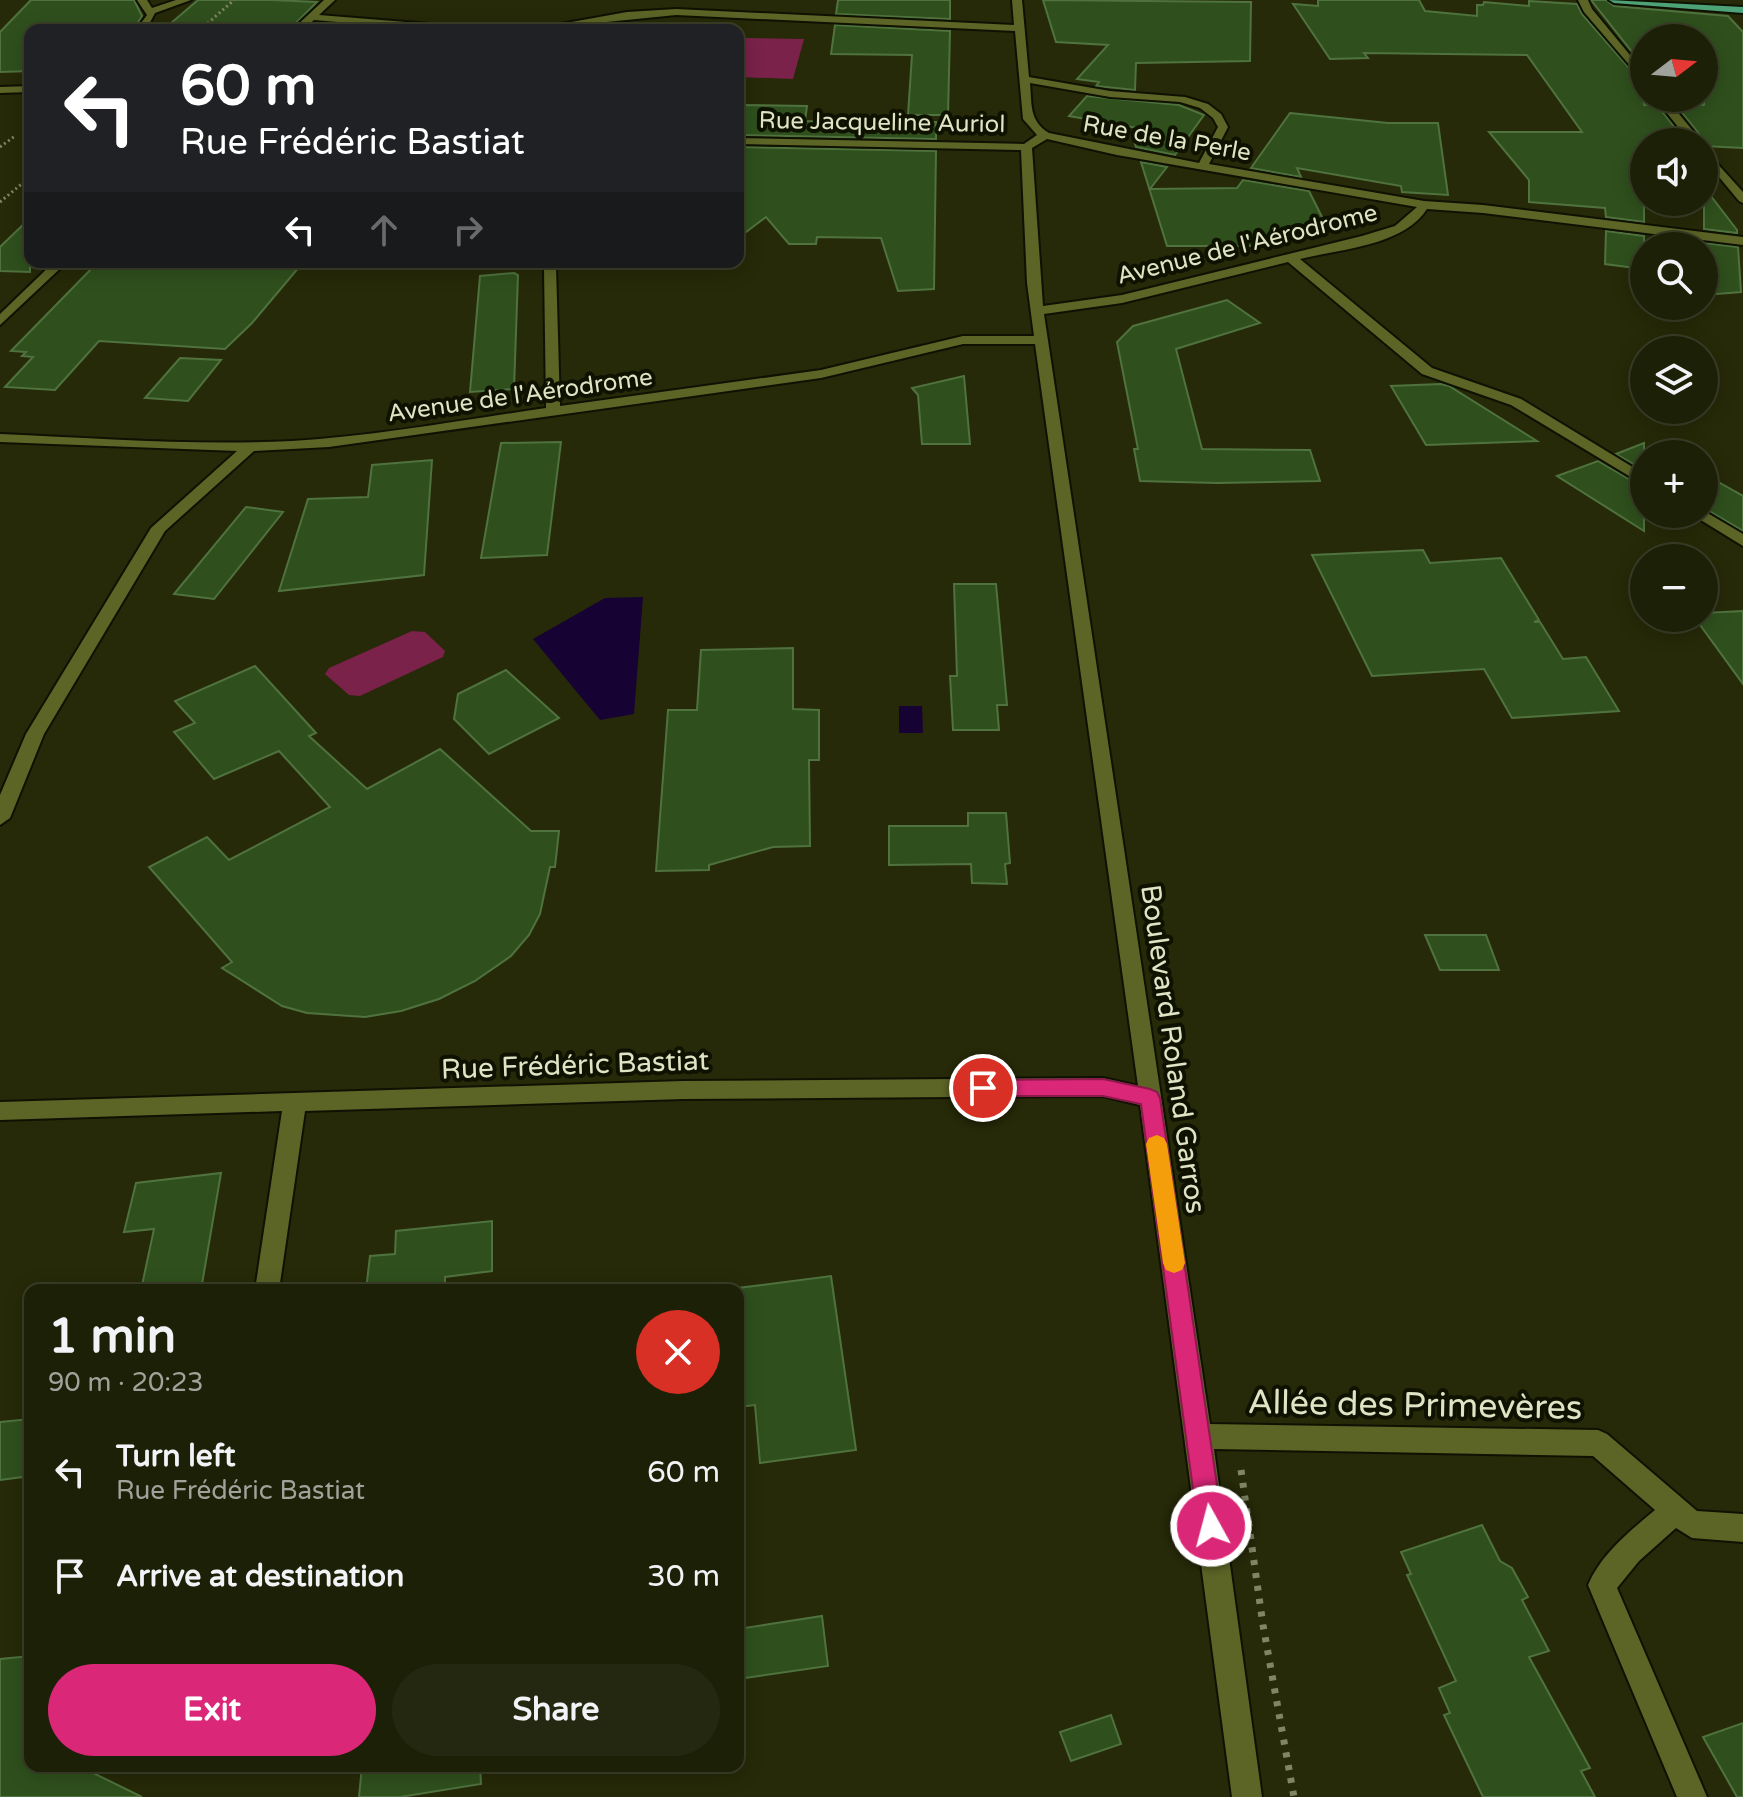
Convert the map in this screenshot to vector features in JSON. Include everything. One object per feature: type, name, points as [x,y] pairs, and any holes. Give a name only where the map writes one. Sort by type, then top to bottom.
[{"type":"main road","points":[[1614,0],[1743,10]]},
{"type":"street","points":[[142,0],[152,11]]},
{"type":"street","points":[[152,11],[186,0]]},
{"type":"street","points":[[304,24],[330,0]]},
{"type":"street","name":"Rue de la Perle","points":[[1017,0],[1028,119],[1035,129],[1045,135],[1072,143],[1424,205]]},
{"type":"street","points":[[1583,0],[1587,10],[1630,62]]},
{"type":"street","points":[[148,24],[152,11]]},
{"type":"street","points":[[570,24],[627,15],[676,12],[1019,28]]},
{"type":"street","points":[[312,17],[396,24]]},
{"type":"street","points":[[1024,79],[1110,94],[1181,99],[1204,106],[1217,116],[1223,127],[1202,167]]},
{"type":"street","points":[[0,90],[24,89]]},
{"type":"street","points":[[1671,112],[1685,128]]},
{"type":"street","name":"Rue Jacqueline Auriol","points":[[744,141],[1026,147],[1045,135]]},
{"type":"street","name":"Rue Jacqueline Auriol","points":[[1026,147],[1037,310]]},
{"type":"street","points":[[1718,169],[1743,199]]},
{"type":"street","points":[[1424,205],[1483,209],[1743,241]]},
{"type":"street","name":"Avenue de l'Aérodrome","points":[[1037,310],[1052,311],[1122,299],[1291,258],[1404,227],[1417,218],[1424,205]]},
{"type":"street","points":[[1291,258],[1427,371],[1516,402],[1630,471]]},
{"type":"street","points":[[0,321],[55,268]]},
{"type":"street","points":[[550,268],[553,411]]},
{"type":"street","points":[[0,295],[28,294]]},
{"type":"street","name":"Boulevard Roland Garros","points":[[1037,310],[1199,1436],[1247,1797]]},
{"type":"street","name":"Avenue de l'Aérodrome","points":[[0,438],[251,446],[329,443],[821,374],[963,340],[1041,340]]},
{"type":"street","points":[[0,818],[35,734],[159,528],[251,446]]},
{"type":"street","points":[[1718,526],[1743,541]]},
{"type":"street","name":"Rue Frédéric Bastiat","points":[[0,1111],[683,1090],[1087,1087],[1129,1091],[1150,1098]]},
{"type":"street","points":[[268,1284],[295,1103]]},
{"type":"street","name":"Allée des Primevères","points":[[1199,1436],[1598,1443],[1692,1524],[1743,1528]]},
{"type":"street","points":[[1675,1510],[1629,1551],[1602,1585],[1692,1797]]},
{"type":"path","points":[[207,24],[234,0]]},
{"type":"path","points":[[0,147],[15,136]]},
{"type":"path","points":[[0,202],[24,182]]},
{"type":"shaded area","points":[[746,38],[804,39],[793,79],[744,77]]},
{"type":"shaded area","points":[[643,597],[634,714],[600,720],[533,639],[605,598]]},
{"type":"shaded area","points":[[412,631],[425,632],[445,651],[443,657],[360,696],[349,695],[325,674],[329,668]]},
{"type":"shaded area","points":[[899,706],[922,706],[923,733],[899,733]]},
{"type":"building","points":[[31,0],[134,0],[142,16],[137,24],[24,24],[24,71],[0,72],[0,32]]},
{"type":"building","points":[[198,0],[317,2],[295,24],[170,24]]},
{"type":"building","points":[[838,0],[950,0],[950,19],[836,14]]},
{"type":"building","points":[[1043,0],[1251,2],[1250,61],[1136,63],[1135,90],[1096,86],[1099,82],[1077,79],[1108,45],[1056,42]]},
{"type":"building","points":[[1318,0],[1419,0],[1425,11],[1477,16],[1477,5],[1484,2],[1529,6],[1529,1],[1577,4],[1582,14],[1630,69],[1630,112],[1662,112],[1675,128],[1630,128],[1630,216],[1644,216],[1644,222],[1606,217],[1605,208],[1529,202],[1529,180],[1489,132],[1582,132],[1527,55],[1364,53],[1368,58],[1330,59],[1293,4],[1318,6]]},
{"type":"building","points":[[1591,0],[1606,0],[1614,6],[1728,16],[1743,32],[1743,148],[1718,147],[1718,128],[1694,128],[1682,112],[1718,112],[1718,24],[1630,24],[1630,49]]},
{"type":"building","points":[[835,25],[950,31],[948,115],[908,115],[912,55],[831,54]]},
{"type":"building","points":[[1087,96],[1179,105],[1204,115],[1175,155],[1136,147],[1134,141],[1143,129],[1069,116]]},
{"type":"building","points":[[744,105],[807,106],[805,121],[936,122],[936,139],[744,135]]},
{"type":"building","points":[[1290,113],[1388,123],[1438,123],[1448,195],[1402,192],[1401,186],[1297,168],[1301,177],[1251,168]]},
{"type":"building","points":[[744,147],[936,151],[934,289],[898,291],[881,238],[817,237],[816,244],[789,244],[766,217],[744,234]]},
{"type":"building","points":[[1141,162],[1167,167],[1150,189],[1237,188],[1243,180],[1309,191],[1327,227],[1254,246],[1167,246]]},
{"type":"building","points":[[1718,205],[1737,233],[1704,229],[1704,216],[1718,216]]},
{"type":"building","points":[[24,224],[24,268],[30,268],[30,272],[0,271],[0,247]]},
{"type":"building","points":[[1606,231],[1630,234],[1630,267],[1605,264]]},
{"type":"building","points":[[1718,245],[1738,247],[1741,292],[1718,294]]},
{"type":"building","points":[[92,268],[298,268],[252,323],[225,349],[99,341],[55,390],[5,387],[33,357],[22,356],[26,352],[11,351]]},
{"type":"building","points":[[518,275],[514,389],[470,392],[480,276]]},
{"type":"building","points":[[1227,300],[1260,323],[1176,349],[1202,449],[1310,450],[1320,481],[1140,481],[1134,449],[1138,449],[1117,342],[1133,326]]},
{"type":"building","points":[[180,358],[221,360],[188,401],[145,398]]},
{"type":"building","points":[[964,376],[970,444],[922,444],[918,395],[912,388]]},
{"type":"building","points":[[1441,384],[1537,441],[1426,445],[1391,386]]},
{"type":"building","points":[[561,442],[547,555],[481,558],[501,443]]},
{"type":"building","points":[[1630,448],[1630,462],[1616,454]]},
{"type":"building","points":[[432,460],[424,575],[279,591],[308,499],[368,497],[372,465]]},
{"type":"building","points":[[1598,461],[1630,480],[1630,522],[1557,476]]},
{"type":"building","points":[[1718,482],[1743,496],[1743,531],[1718,516]]},
{"type":"building","points":[[246,507],[283,512],[214,599],[174,594]]},
{"type":"building","points":[[1423,550],[1430,563],[1501,558],[1539,620],[1534,622],[1540,622],[1563,659],[1586,657],[1619,711],[1512,718],[1484,669],[1372,676],[1312,555]]},
{"type":"building","points":[[954,584],[996,584],[1007,705],[997,705],[999,730],[953,730],[950,676],[957,676]]},
{"type":"building","points":[[1743,611],[1743,684],[1705,632],[1718,632],[1718,612]]},
{"type":"building","points":[[793,648],[793,709],[819,710],[819,760],[809,760],[810,846],[773,847],[709,865],[709,870],[656,871],[668,710],[697,710],[701,650]]},
{"type":"building","points":[[255,666],[316,733],[309,736],[367,789],[440,749],[531,831],[559,831],[555,867],[550,867],[540,914],[529,935],[511,956],[475,981],[439,999],[401,1011],[365,1017],[307,1013],[282,1006],[222,968],[232,962],[149,867],[207,837],[229,860],[330,807],[279,751],[214,779],[174,732],[195,723],[175,701]]},
{"type":"building","points":[[506,670],[559,718],[489,754],[454,719],[458,694]]},
{"type":"building","points":[[968,813],[1006,813],[1010,863],[1005,864],[1007,884],[972,883],[971,864],[889,865],[889,826],[968,826]]},
{"type":"building","points":[[1425,935],[1486,935],[1499,970],[1440,970]]},
{"type":"building","points":[[221,1173],[202,1284],[142,1284],[154,1229],[124,1232],[136,1183]]},
{"type":"building","points":[[492,1221],[492,1271],[445,1277],[445,1284],[367,1284],[370,1256],[395,1254],[396,1231]]},
{"type":"building","points":[[831,1276],[856,1450],[760,1463],[755,1405],[744,1406],[744,1287]]},
{"type":"building","points":[[24,1420],[24,1477],[0,1480],[0,1422]]},
{"type":"building","points":[[1482,1525],[1500,1561],[1512,1568],[1528,1597],[1522,1600],[1549,1651],[1529,1657],[1590,1768],[1581,1771],[1595,1797],[1483,1797],[1444,1715],[1450,1713],[1439,1688],[1456,1681],[1407,1575],[1411,1574],[1401,1552]]},
{"type":"building","points":[[822,1616],[828,1666],[744,1678],[744,1628]]},
{"type":"building","points":[[24,1657],[24,1772],[91,1772],[142,1797],[0,1797],[0,1659]]},
{"type":"building","points":[[1111,1715],[1121,1744],[1071,1761],[1060,1732]]},
{"type":"building","points":[[1743,1723],[1743,1797],[1737,1797],[1703,1737]]},
{"type":"building","points":[[361,1772],[480,1772],[481,1784],[400,1797],[359,1797]]},
{"type":"slow traffic","points":[[1157,1144],[1174,1263]]},
{"type":"route","points":[[983,1088],[1103,1087],[1150,1098],[1211,1526]]}]
